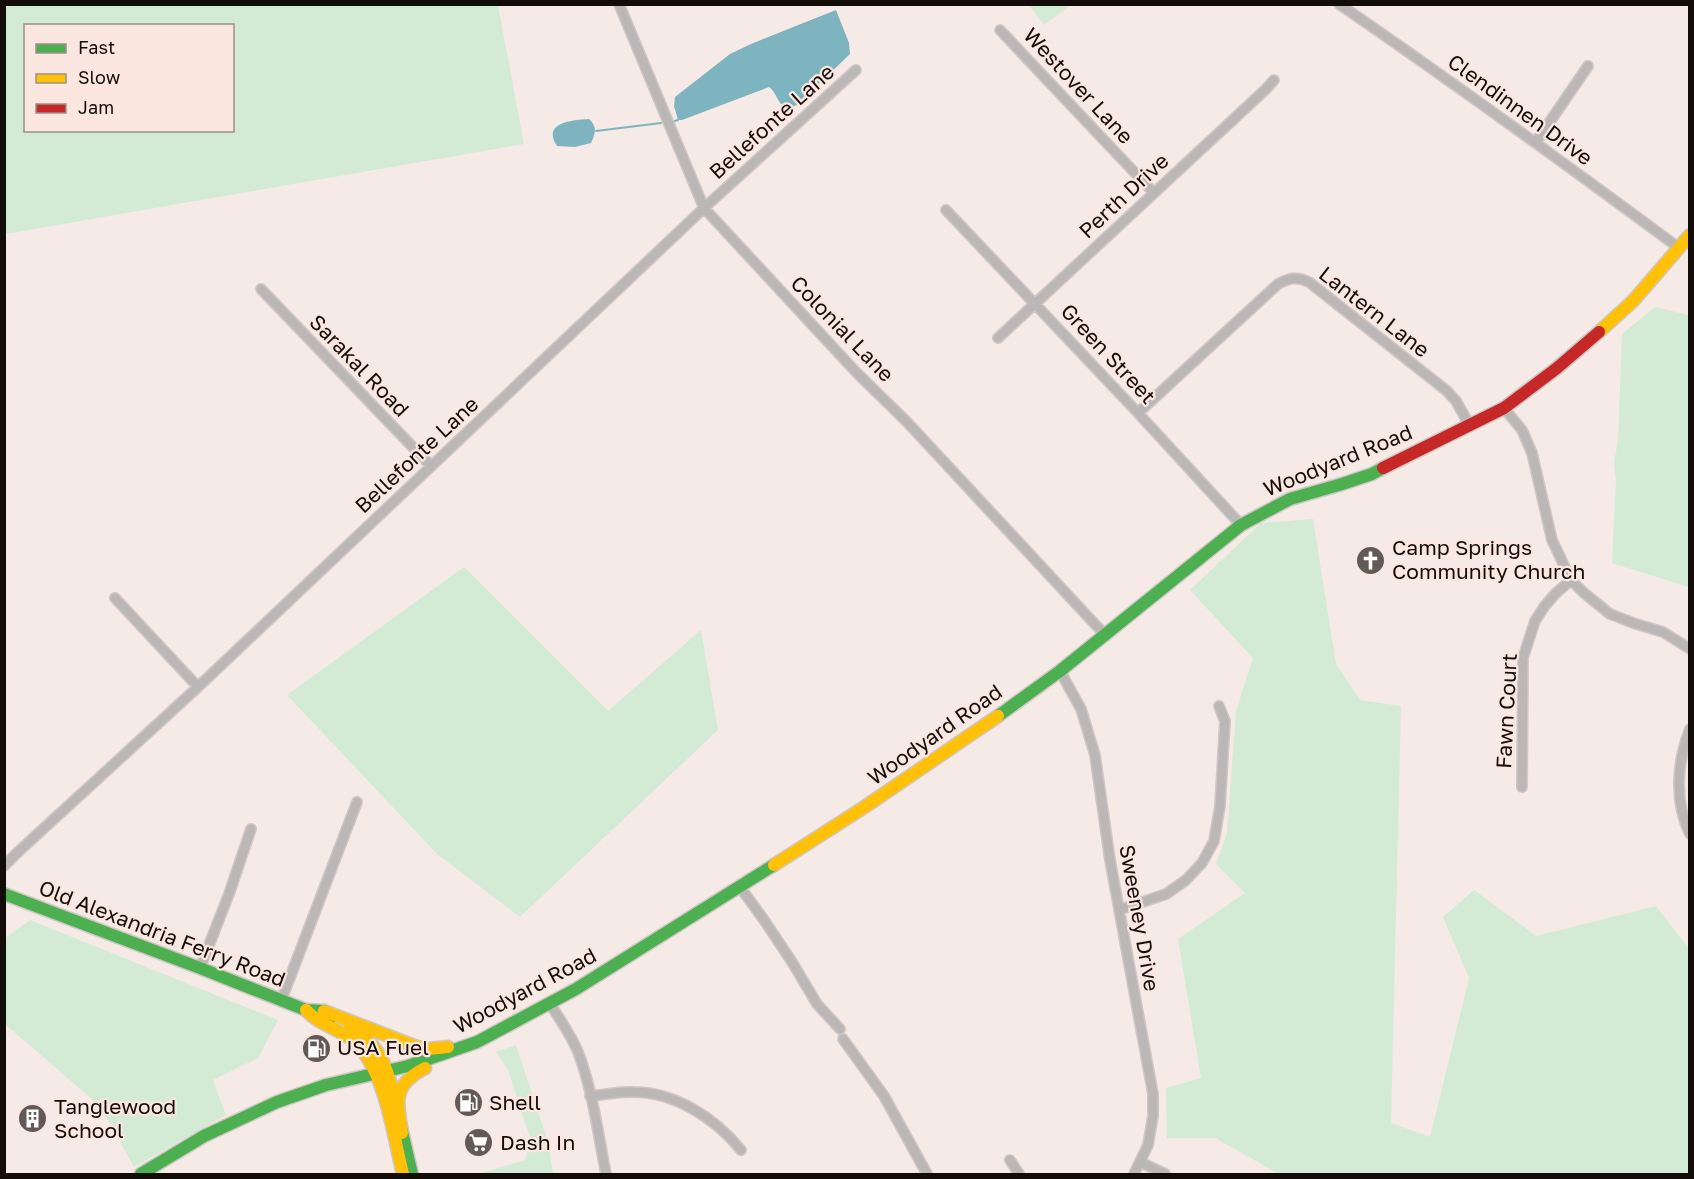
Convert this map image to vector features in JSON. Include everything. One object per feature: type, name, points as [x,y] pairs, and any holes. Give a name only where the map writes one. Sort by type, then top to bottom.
[{"type":"main road","name":"Woodyard Road","points":[[141,1174],[204,1136],[277,1102],[326,1085],[424,1061],[468,1045],[550,1004],[863,808],[1060,671],[1241,525],[1290,499],[1372,474],[1504,408],[1557,368],[1616,318],[1689,235]]},
{"type":"main road","name":"Old Alexandria Ferry Road","points":[[4,894],[281,1001],[306,1010],[324,1011],[369,1038],[382,1056],[382,1072]]},
{"type":"main road","name":"Old Alexandria Ferry Road","points":[[306,1010],[315,1020],[354,1041],[382,1072]]},
{"type":"main road","points":[[324,1011],[417,1047],[428,1049],[468,1045]]},
{"type":"main road","points":[[402,1133],[398,1094],[404,1081],[410,1075],[468,1045]]},
{"type":"main road","points":[[382,1072],[402,1133],[412,1174]]},
{"type":"main road","points":[[382,1072],[387,1108],[403,1174]]},
{"type":"street","name":"Colonial Lane","points":[[619,4],[704,208],[1105,635]]},
{"type":"street","name":"Clendinnen Drive","points":[[1339,4],[1536,142],[1679,248]]},
{"type":"street","name":"Westover Lane","points":[[1000,30],[1154,193]]},
{"type":"street","points":[[1536,142],[1588,66]]},
{"type":"street","name":"Bellefonte Lane","points":[[4,866],[198,687],[704,208],[856,70]]},
{"type":"street","name":"Perth Drive","points":[[998,338],[1274,80]]},
{"type":"street","name":"Green Street","points":[[946,210],[1036,303],[1241,525]]},
{"type":"street","name":"Lantern Lane","points":[[1138,412],[1278,284],[1285,280],[1298,278],[1309,282],[1447,391],[1456,401],[1470,426]]},
{"type":"street","name":"Sarakal Road","points":[[261,289],[431,466]]},
{"type":"street","points":[[1504,408],[1522,430],[1532,453],[1552,540],[1571,580],[1610,614],[1663,632],[1689,649]]},
{"type":"street","name":"Fawn Court","points":[[1522,787],[1523,658],[1535,621],[1550,601],[1571,580]]},
{"type":"street","points":[[115,598],[198,687]]},
{"type":"street","name":"Sweeney Drive","points":[[1060,671],[1081,709],[1095,755],[1110,860],[1153,1094],[1153,1116],[1148,1145],[1134,1174]]},
{"type":"street","points":[[1119,910],[1166,894],[1186,880],[1202,863],[1214,841],[1220,806],[1225,721],[1219,706]]},
{"type":"street","points":[[1689,729],[1684,742],[1680,778],[1682,814],[1689,834]]},
{"type":"street","points":[[281,1001],[357,802]]},
{"type":"street","points":[[200,968],[251,829]]},
{"type":"street","points":[[740,887],[792,962],[817,1004],[840,1029]]},
{"type":"street","points":[[550,1004],[578,1053],[590,1096],[606,1174]]},
{"type":"street","points":[[843,1039],[884,1096],[927,1174]]},
{"type":"street","points":[[590,1096],[632,1092],[669,1098],[694,1110],[729,1134],[741,1150]]},
{"type":"street","points":[[1010,1160],[1019,1174]]},
{"type":"street","points":[[1140,1162],[1165,1174]]},
{"type":"green space","points":[[5,4],[498,5],[524,144],[5,234]]},
{"type":"green space","points":[[1029,5],[1071,5],[1044,25]]},
{"type":"green space","points":[[1655,307],[1689,315],[1689,587],[1612,563],[1616,480],[1614,463],[1618,440],[1622,334]]},
{"type":"green space","points":[[1313,519],[1336,664],[1360,700],[1401,706],[1391,1123],[1430,1137],[1469,978],[1443,917],[1474,890],[1536,936],[1656,906],[1689,949],[1689,1174],[1279,1174],[1215,1138],[1167,1138],[1166,1088],[1201,1078],[1178,939],[1245,893],[1216,864],[1227,833],[1236,711],[1253,658],[1190,590],[1261,523]]},
{"type":"green space","points":[[464,567],[608,711],[701,630],[718,730],[520,917],[437,854],[287,695]]},
{"type":"green space","points":[[30,920],[278,1020],[258,1058],[213,1080],[226,1115],[134,1167],[100,1106],[5,1024],[5,938]]},
{"type":"green space","points":[[516,1045],[548,1142],[553,1174],[478,1174],[525,1160],[531,1141],[508,1070],[496,1052]]},
{"type":"water","points":[[836,10],[849,43],[850,54],[797,105],[786,107],[782,105],[769,87],[678,120],[674,106],[675,97],[730,54]]},
{"type":"water","points":[[589,119],[595,128],[591,143],[575,147],[557,146],[553,138],[556,127],[575,120]]},
{"type":"waterway","points":[[672,122],[678,120]]},
{"type":"waterway","points":[[596,131],[661,123]]},
{"type":"traffic: fast","points":[[998,716],[1060,671],[1241,525],[1290,499],[1342,484],[1383,468]]},
{"type":"traffic: fast","points":[[141,1174],[204,1136],[277,1102],[326,1085],[408,1066],[477,1042],[576,989],[774,865]]},
{"type":"traffic: fast","points":[[4,894],[306,1010],[324,1011],[333,1016]]},
{"type":"traffic: fast","points":[[400,1123],[412,1174]]},
{"type":"traffic: slow","points":[[1599,332],[1633,301],[1690,235]]},
{"type":"traffic: slow","points":[[774,865],[863,808],[998,716]]},
{"type":"traffic: slow","points":[[306,1010],[356,1043],[375,1071],[387,1105],[403,1174]]},
{"type":"traffic: slow","points":[[324,1011],[417,1047],[428,1049],[448,1047]]},
{"type":"traffic: slow","points":[[350,1026],[377,1051],[390,1081],[396,1106]]},
{"type":"traffic: slow","points":[[402,1133],[399,1095],[407,1081],[425,1068]]},
{"type":"traffic: jam","points":[[1383,468],[1504,408],[1557,368],[1599,332]]},
{"type":"place","name":"Camp Springs Community Church","points":[[1371,560]]},
{"type":"place","name":"USA Fuel","points":[[316,1048]]},
{"type":"place","name":"Shell","points":[[468,1103]]},
{"type":"place","name":"Tanglewood School","points":[[33,1119]]},
{"type":"place","name":"Dash In","points":[[479,1143]]}]
